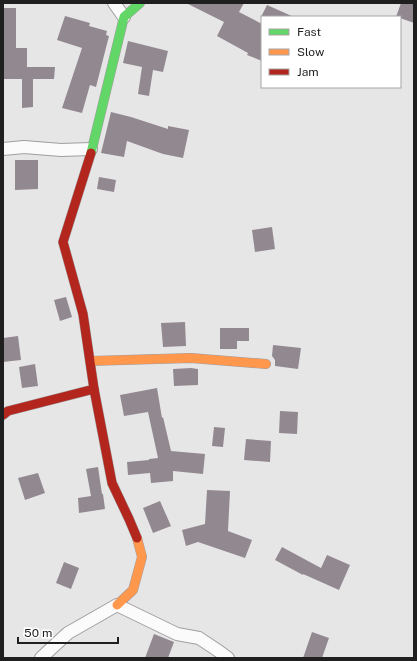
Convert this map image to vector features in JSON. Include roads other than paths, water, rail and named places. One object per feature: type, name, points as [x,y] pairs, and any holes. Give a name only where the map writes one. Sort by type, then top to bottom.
[{"type":"street","points":[[114,3],[124,17]]},
{"type":"street","points":[[41,658],[68,634],[117,605],[133,590],[142,557],[136,536],[112,483],[104,450],[84,314],[63,242],[88,164],[124,17],[140,3]]},
{"type":"street","points":[[3,149],[24,147],[61,150],[91,149]]},
{"type":"street","points":[[90,361],[191,358],[266,364]]},
{"type":"street","points":[[3,415],[8,411],[94,389]]},
{"type":"street","points":[[117,605],[177,634],[199,638],[228,658]]}]
